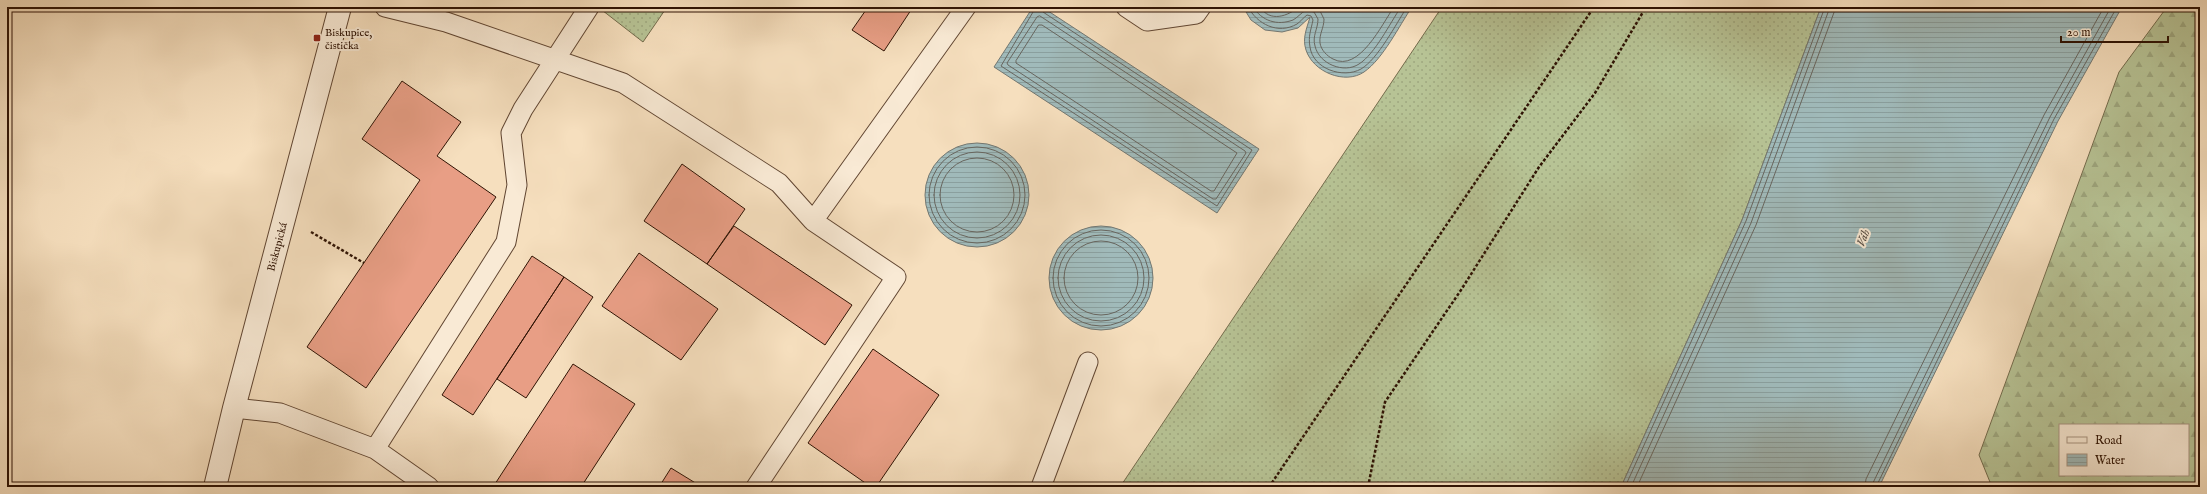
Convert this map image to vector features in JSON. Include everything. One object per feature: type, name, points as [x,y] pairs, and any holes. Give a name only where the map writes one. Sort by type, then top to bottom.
[{"type":"street","name":"Biskupická","points":[[215,487],[284,216],[340,7]]},
{"type":"lane","points":[[384,7],[446,22],[555,58],[629,88],[779,183],[813,221],[896,277],[756,487]]},
{"type":"lane","points":[[375,449],[506,242],[517,185],[511,134],[523,109],[589,7]]},
{"type":"lane","points":[[813,221],[966,7]]},
{"type":"lane","points":[[1126,7],[1147,21],[1196,14],[1201,7]]},
{"type":"lane","points":[[1041,487],[1088,362]]},
{"type":"lane","points":[[234,408],[280,413],[375,449],[428,487]]},
{"type":"path","points":[[1269,487],[1594,7]]},
{"type":"path","points":[[1368,487],[1385,402],[1461,290],[1540,167],[1595,93],[1646,7]]},
{"type":"path","points":[[284,216],[364,263]]},
{"type":"green space","points":[[598,7],[667,7],[643,42]]},
{"type":"green space","points":[[1442,7],[1821,7],[1742,220],[1621,487],[1120,487]]},
{"type":"green space","points":[[2167,7],[2200,7],[2200,487],[1992,487],[1979,455],[2119,72]]},
{"type":"water","points":[[1033,7],[1042,7],[1259,149],[1217,213],[994,67]]},
{"type":"water","points":[[1243,7],[1412,7],[1384,51],[1371,66],[1356,76],[1339,77],[1322,70],[1315,65],[1306,50],[1305,33],[1310,17],[1298,28],[1282,32],[1265,30],[1251,20]]},
{"type":"water","name":"Váh","points":[[1821,7],[2122,7],[2058,121],[1879,487],[1621,487],[1742,220]]},
{"type":"water","points":[[977,143],[997,147],[1014,158],[1025,175],[1029,195],[1025,215],[1014,232],[997,243],[977,247],[957,243],[940,232],[929,215],[925,195],[929,175],[940,158],[957,147]]},
{"type":"water","points":[[1101,226],[1121,230],[1130,235],[1144,249],[1149,258],[1153,278],[1149,298],[1144,307],[1130,321],[1121,326],[1101,330],[1081,326],[1072,321],[1058,307],[1053,298],[1049,278],[1053,258],[1058,249],[1072,235],[1081,230]]},
{"type":"building","points":[[868,7],[913,7],[884,51],[852,30]]},
{"type":"building","points":[[402,81],[461,122],[437,156],[496,197],[366,388],[307,347],[420,180],[362,139]]},
{"type":"building","points":[[682,164],[745,209],[707,264],[644,221]]},
{"type":"building","points":[[734,226],[852,305],[825,345],[707,264]]},
{"type":"building","points":[[639,253],[718,309],[681,360],[602,306]]},
{"type":"building","points":[[532,256],[564,277],[473,415],[442,395]]},
{"type":"building","points":[[564,277],[593,297],[526,398],[497,379]]},
{"type":"building","points":[[873,349],[939,395],[876,487],[871,487],[808,443]]},
{"type":"building","points":[[573,364],[635,404],[581,487],[493,487]]},
{"type":"building","points":[[671,468],[702,487],[659,487]]},
{"type":"place","name":"Biskupice, čistička","points":[[317,38]]}]
